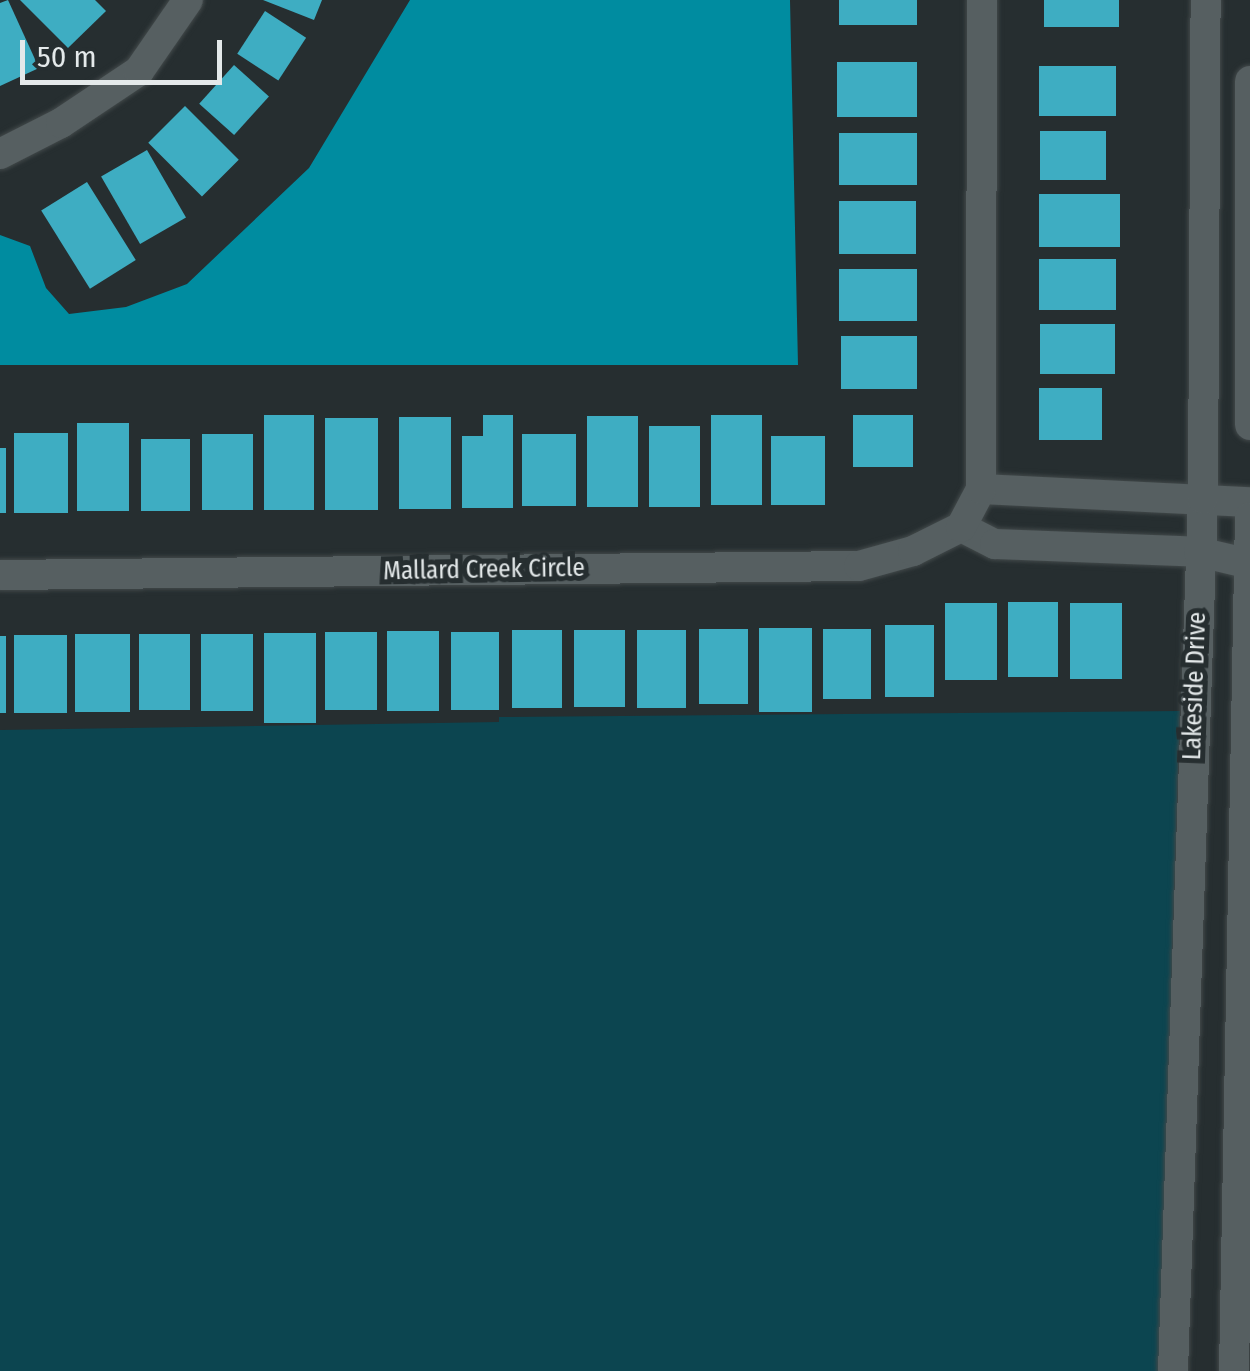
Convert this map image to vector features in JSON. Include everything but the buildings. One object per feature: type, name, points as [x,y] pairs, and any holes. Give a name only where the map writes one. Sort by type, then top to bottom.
[{"type":"street","points":[[0,154],[61,123],[138,70],[188,0]]},
{"type":"street","points":[[982,0],[980,489],[960,528],[995,544],[1199,552],[1248,564]]},
{"type":"street","name":"Lakeside Drive","points":[[1173,1371],[1203,500],[1206,0]]},
{"type":"street","points":[[1250,81],[1250,425]]},
{"type":"street","points":[[980,489],[1250,502]]},
{"type":"street","name":"Lakeside Drive","points":[[1234,1371],[1250,517]]},
{"type":"street","name":"Mallard Creek Circle","points":[[0,575],[859,566],[914,550],[960,528]]},
{"type":"shaded area","points":[[1180,711],[1159,1371],[0,1371],[0,730],[499,722],[499,717]]},
{"type":"water","points":[[410,0],[790,0],[798,365],[0,365],[0,235],[30,246],[46,288],[69,314],[126,307],[187,284],[309,168]]}]
